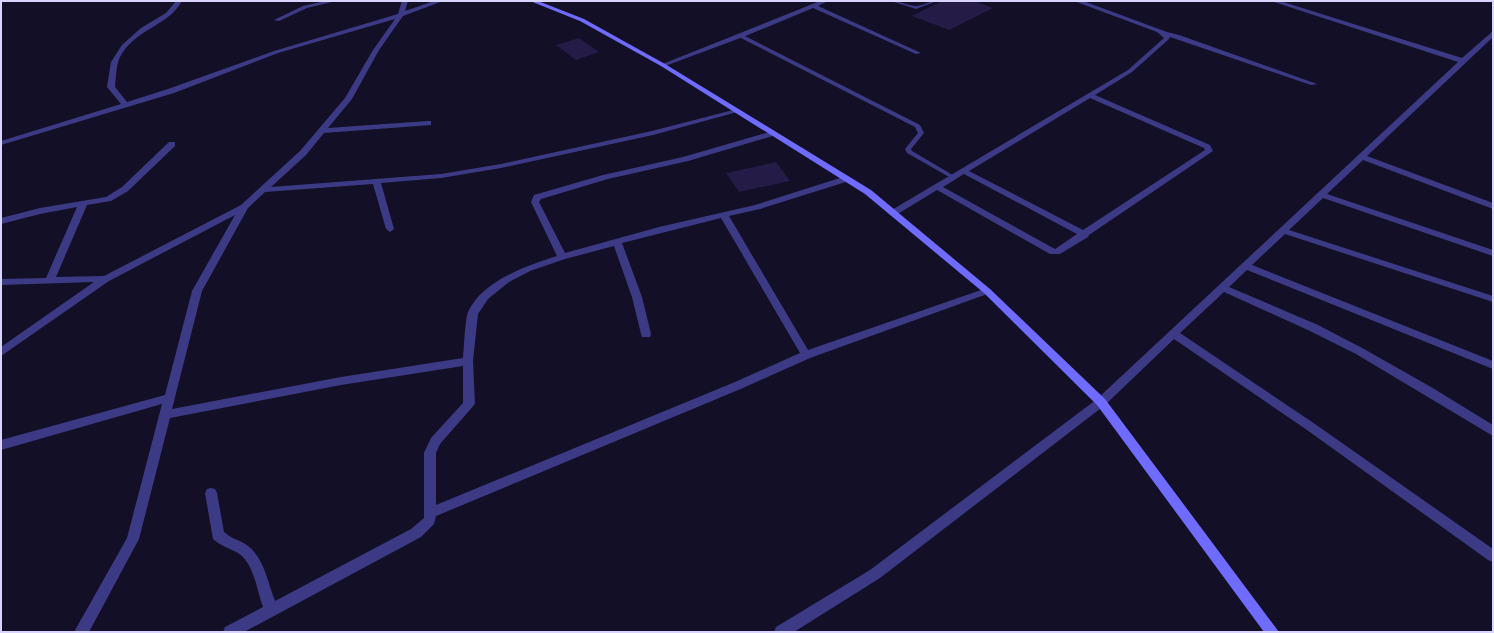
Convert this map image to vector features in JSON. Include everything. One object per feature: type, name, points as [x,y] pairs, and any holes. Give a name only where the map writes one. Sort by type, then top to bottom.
[{"type":"main road","points":[[533,1],[582,20],[663,64],[868,192],[987,291],[1101,402],[1272,632]]},
{"type":"street","points":[[126,105],[111,87],[113,66],[116,58],[134,37],[170,14],[177,6],[179,1]]},
{"type":"street","points":[[277,20],[305,7],[333,1]]},
{"type":"street","points":[[1,352],[106,279],[244,207],[302,153],[348,99],[376,50],[401,15],[405,1]]},
{"type":"street","points":[[1,143],[171,91],[276,52],[401,15],[440,1]]},
{"type":"street","points":[[663,64],[741,36],[825,1]]},
{"type":"street","points":[[1077,1],[1165,34],[1177,36],[1313,84]]},
{"type":"street","points":[[1274,1],[1463,61]]},
{"type":"street","points":[[813,6],[918,53]]},
{"type":"street","points":[[781,632],[875,574],[1101,402],[1493,33]]},
{"type":"street","points":[[893,213],[1130,71],[1167,38],[1165,34]]},
{"type":"street","points":[[937,187],[1053,252],[1060,251],[1085,235],[1209,151],[1207,147],[1090,95]]},
{"type":"street","points":[[262,190],[441,176],[502,166],[652,133],[737,110]]},
{"type":"street","points":[[321,131],[428,122]]},
{"type":"street","points":[[562,257],[535,202],[537,197],[606,177],[679,160],[773,133]]},
{"type":"street","points":[[1,221],[40,211],[108,199],[117,195],[172,144]]},
{"type":"street","points":[[1361,157],[1493,206]]},
{"type":"street","points":[[964,171],[1085,235]]},
{"type":"street","points":[[230,632],[416,533],[430,520],[430,453],[435,441],[469,404],[468,361],[473,312],[485,297],[506,280],[527,269],[562,257],[724,214],[757,207],[846,178]]},
{"type":"street","points":[[376,181],[390,229]]},
{"type":"street","points":[[1321,195],[1493,253]]},
{"type":"street","points":[[50,280],[83,204]]},
{"type":"street","points":[[81,632],[133,539],[197,291],[244,207]]},
{"type":"street","points":[[724,214],[806,355]]},
{"type":"street","points":[[1283,231],[1493,299]]},
{"type":"street","points":[[617,242],[637,297],[646,334]]},
{"type":"street","points":[[1246,266],[1493,365]]},
{"type":"street","points":[[1,282],[106,279]]},
{"type":"street","points":[[1223,288],[1315,328],[1365,354],[1433,393],[1493,431]]},
{"type":"street","points":[[430,512],[740,385],[806,355],[987,291]]},
{"type":"street","points":[[1174,334],[1493,556]]},
{"type":"street","points":[[165,415],[342,380],[468,361]]},
{"type":"street","points":[[1,445],[170,398]]},
{"type":"street","points":[[211,493],[218,535],[223,540],[244,550],[255,563],[271,611]]},
{"type":"lane","points":[[893,1],[916,8],[936,1]]},
{"type":"lane","points":[[741,36],[918,126],[921,133],[908,149],[909,152],[953,177]]},
{"type":"building","points":[[942,1],[974,1],[993,8],[949,30],[912,16]]},
{"type":"building","points":[[579,38],[599,52],[576,60],[556,45]]},
{"type":"building","points":[[776,162],[790,181],[739,192],[726,173]]}]
